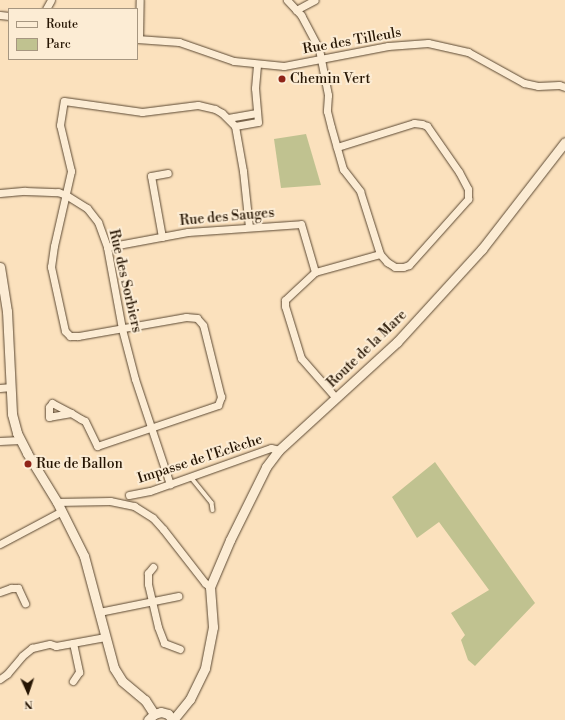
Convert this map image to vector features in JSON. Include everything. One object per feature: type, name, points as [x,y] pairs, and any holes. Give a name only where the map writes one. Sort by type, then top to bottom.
[{"type":"street","points":[[138,39],[140,0]]},
{"type":"street","points":[[287,0],[296,10],[313,35],[322,58],[328,95],[326,111],[343,169],[360,192],[380,254],[395,267],[404,267],[409,265],[468,199],[468,189],[459,172],[427,126],[422,124],[414,123],[337,147]]},
{"type":"street","points":[[296,10],[315,0]]},
{"type":"street","name":"Rue des Tilleuls","points":[[138,39],[179,42],[227,59],[257,64],[284,66],[388,46],[428,43],[468,52],[524,83],[538,86],[558,85],[565,87]]},
{"type":"street","points":[[235,126],[258,122],[255,88],[257,64]]},
{"type":"street","points":[[71,413],[87,423],[97,446],[218,405],[221,397],[204,328],[199,320],[190,317],[78,336],[70,336],[65,331],[52,267],[71,171],[60,125],[64,101],[142,112],[198,105],[214,109],[228,118],[235,126],[241,156],[249,227]]},
{"type":"street","points":[[228,118],[257,113]]},
{"type":"street","name":"Route de la Mare","points":[[210,587],[254,488],[266,467],[279,450],[397,342],[482,249],[565,142]]},
{"type":"street","points":[[162,236],[151,176],[168,173]]},
{"type":"street","name":"Rue des Sorbiers","points":[[0,193],[50,191],[66,195],[87,208],[98,222],[106,247],[122,329],[135,380],[170,484]]},
{"type":"street","name":"Rue des Sauges","points":[[106,247],[194,231],[300,224],[315,272]]},
{"type":"street","points":[[336,398],[301,358],[285,306],[285,300],[315,272],[380,254]]},
{"type":"street","points":[[0,267],[7,311],[12,414],[20,440],[62,511],[88,564],[111,663],[118,677],[145,700],[151,717],[165,713],[173,720],[190,699],[205,668],[213,627],[210,587],[205,583],[163,529],[144,512],[134,506],[110,501],[57,502]]},
{"type":"street","points":[[0,388],[11,387]]},
{"type":"street","points":[[0,441],[20,440]]},
{"type":"street","name":"Impasse de l'Eclèche","points":[[129,495],[150,491],[271,448],[279,450]]},
{"type":"street","points":[[0,544],[62,511]]},
{"type":"street","points":[[154,568],[148,573],[152,601],[164,643],[180,648]]},
{"type":"street","points":[[0,592],[11,588],[18,588],[25,603]]},
{"type":"street","points":[[99,612],[178,596]]},
{"type":"street","points":[[0,679],[8,674],[22,656],[32,648],[73,643],[104,636]]},
{"type":"street","points":[[73,643],[79,672],[73,681]]},
{"type":"lane","points":[[191,477],[212,503],[212,510]]},
{"type":"green space","points":[[306,134],[321,185],[281,188],[274,139]]},
{"type":"green space","points":[[435,462],[535,603],[475,666],[468,660],[461,640],[465,635],[451,613],[489,590],[439,522],[417,538],[392,497]]},
{"type":"place","name":"Chemin Vert","points":[[282,79]]},
{"type":"place","name":"Rue de Ballon","points":[[28,464]]}]
